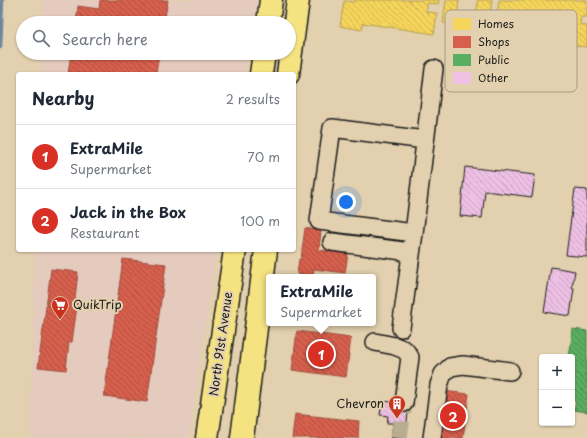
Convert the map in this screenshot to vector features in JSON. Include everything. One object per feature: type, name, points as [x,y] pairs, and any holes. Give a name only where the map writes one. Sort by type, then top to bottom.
[{"type":"main road","points":[[269,16],[271,0]]},
{"type":"main road","points":[[295,16],[298,0]]},
{"type":"main road","points":[[260,72],[263,60]]},
{"type":"main road","points":[[288,72],[289,60]]},
{"type":"main road","name":"North 91st Avenue","points":[[207,438],[235,252]]},
{"type":"main road","points":[[242,438],[266,252]]},
{"type":"lane","points":[[401,328],[434,69]]},
{"type":"lane","points":[[414,233],[319,221],[332,128],[425,140]]},
{"type":"lane","points":[[332,242],[411,252]]},
{"type":"lane","points":[[375,342],[396,346],[405,350],[410,357],[404,403]]},
{"type":"lane","points":[[432,438],[439,385],[443,374],[450,367],[463,365],[510,371]]},
{"type":"shaded area","points":[[43,0],[260,0],[258,16],[42,16]]},
{"type":"shaded area","points":[[41,60],[248,60],[245,72],[41,72]]},
{"type":"shaded area","points":[[35,252],[216,252],[189,438],[30,438]]},
{"type":"building: Homes","points":[[355,0],[439,0],[438,4],[428,3],[426,12],[437,13],[434,34],[363,23],[362,30],[340,26],[344,1],[355,2]]},
{"type":"building: Homes","points":[[446,0],[459,0],[458,10],[445,10],[445,23],[443,23]]},
{"type":"building: Homes","points":[[478,0],[492,0],[491,10],[477,10]]},
{"type":"building: Homes","points":[[499,0],[587,0],[587,17],[581,17],[580,25],[587,26],[587,47],[577,46],[577,10],[498,10]]},
{"type":"building: Shops","points":[[100,0],[168,0],[165,16],[77,16],[78,6],[99,9]]},
{"type":"building: Shops","points":[[70,60],[158,60],[156,72],[68,72]]},
{"type":"building: Shops","points":[[305,228],[321,231],[319,250],[348,254],[345,273],[314,269],[313,274],[297,274],[299,259],[301,259]]},
{"type":"building: Shops","name":"QuikTrip","points":[[123,259],[166,264],[147,402],[104,396]]},
{"type":"building: Shops","name":"QuikTrip","points":[[51,269],[78,272],[75,299],[78,299],[72,342],[69,342],[66,370],[38,367]]},
{"type":"building: Shops","points":[[297,331],[351,338],[346,377],[292,370]]},
{"type":"building: Shops","points":[[443,391],[469,394],[463,438],[437,438]]},
{"type":"building: Shops","name":"Chevron","points":[[295,414],[359,421],[358,438],[292,438]]},
{"type":"building: Public","points":[[573,329],[587,331],[587,412],[575,410],[575,354],[569,354]]},
{"type":"building: Other","points":[[465,167],[535,175],[532,197],[485,191],[482,218],[460,216]]},
{"type":"building: Other","points":[[575,189],[587,190],[587,257],[566,255]]},
{"type":"building: Other","points":[[551,267],[575,271],[572,287],[574,288],[570,316],[544,312]]},
{"type":"building: Other","name":"Chevron","points":[[382,401],[409,404],[405,438],[391,438],[393,423],[387,423],[388,416],[380,415]]},
{"type":"waterway","points":[[0,47],[2,0]]},
{"type":"tunnel","points":[[399,438],[404,403]]},
{"type":"place","name":"QuikTrip","points":[[60,320]]},
{"type":"place","name":"ExtraMile","points":[[321,354]]},
{"type":"place","name":"Jack in the Box","points":[[453,416]]},
{"type":"place","name":"Chevron","points":[[397,419]]}]
